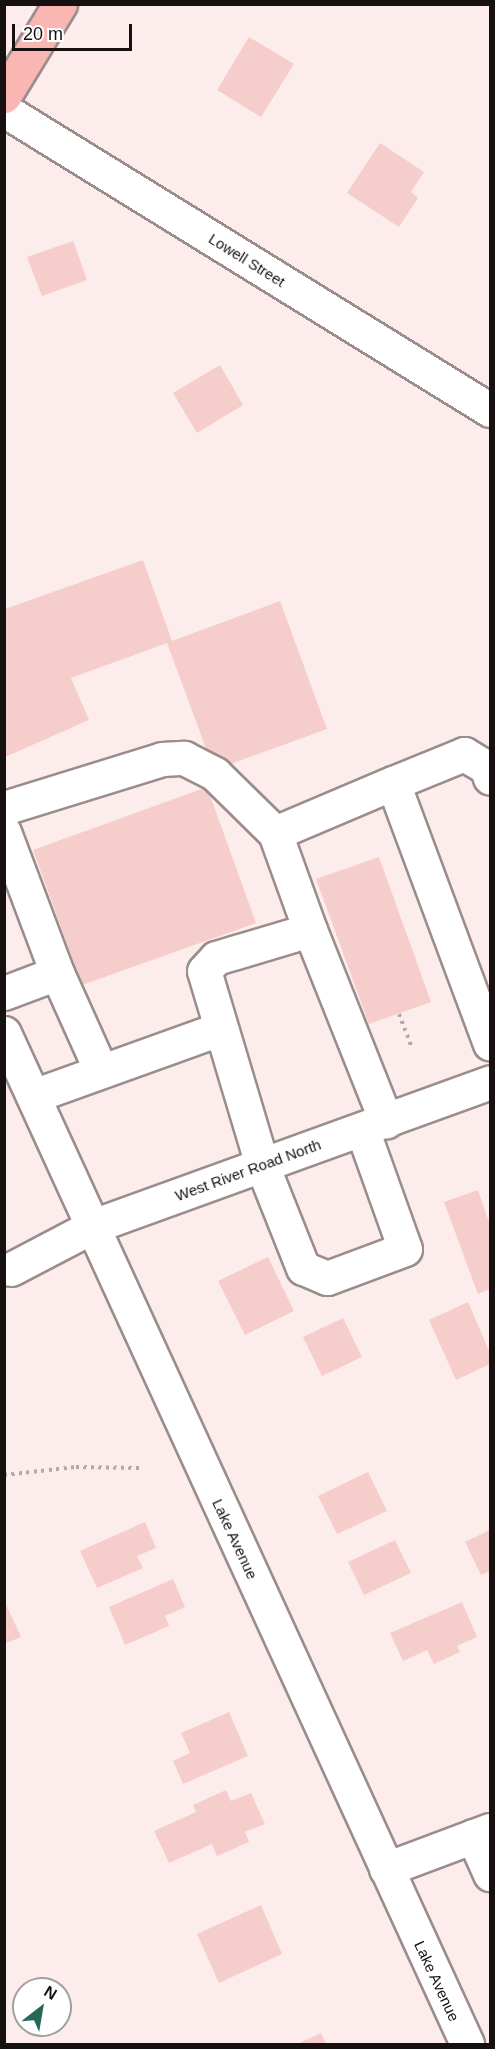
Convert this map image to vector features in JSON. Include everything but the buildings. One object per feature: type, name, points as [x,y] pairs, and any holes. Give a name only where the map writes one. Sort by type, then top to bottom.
[{"type":"main road","points":[[4,96],[60,4]]},
{"type":"street","name":"Lowell Street","points":[[4,110],[490,410]]},
{"type":"street","points":[[275,833],[464,754],[487,768],[490,778]]},
{"type":"street","points":[[4,808],[162,759],[184,758],[215,774],[275,833],[310,930],[374,1125],[405,1250],[327,1278],[303,1268],[262,1165],[219,1029],[204,972],[216,958],[310,930]]},
{"type":"street","points":[[393,783],[481,990],[490,1044]]},
{"type":"street","points":[[4,832],[57,973],[101,1071]]},
{"type":"street","points":[[4,993],[57,973]]},
{"type":"street","points":[[33,1096],[219,1029]]},
{"type":"street","name":"Lake Avenue","points":[[4,1033],[467,2044]]},
{"type":"street","name":"West River Road North","points":[[7,1273],[93,1226],[490,1082]]},
{"type":"street","points":[[386,1869],[482,1833],[490,1875]]},
{"type":"path","points":[[399,1014],[412,1048]]},
{"type":"path","points":[[4,1475],[76,1467],[141,1468]]}]
